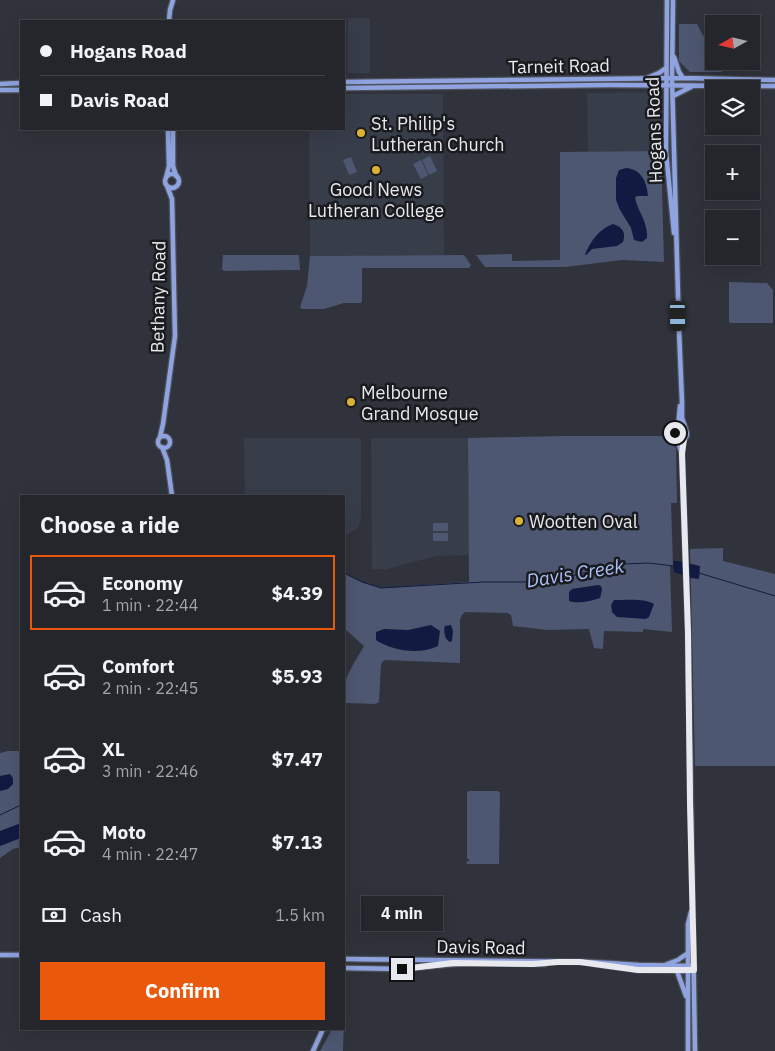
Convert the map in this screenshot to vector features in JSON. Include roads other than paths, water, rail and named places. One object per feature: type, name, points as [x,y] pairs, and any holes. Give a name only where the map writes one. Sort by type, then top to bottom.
[{"type":"street","points":[[169,20],[173,0]]},
{"type":"street","name":"Hogans Road","points":[[667,0],[666,147],[677,259]]},
{"type":"street","name":"Hogans Road","points":[[673,0],[672,86],[675,197],[682,418],[686,430]]},
{"type":"street","points":[[673,54],[683,78]]},
{"type":"street","points":[[646,78],[659,73],[666,67]]},
{"type":"street","name":"Tarneit Road","points":[[345,82],[646,78],[775,80]]},
{"type":"street","points":[[0,84],[20,83]]},
{"type":"street","points":[[673,96],[694,86]]},
{"type":"street","name":"Tarneit Road","points":[[345,88],[775,86]]},
{"type":"street","points":[[0,90],[20,90]]},
{"type":"street","points":[[666,147],[671,144],[673,117]]},
{"type":"street","points":[[168,130],[169,166],[165,182],[170,188],[176,186],[178,180],[173,166],[173,130]]},
{"type":"street","points":[[166,178],[171,175],[176,176]]},
{"type":"street","name":"Bethany Road","points":[[167,186],[172,199]]},
{"type":"street","name":"Bethany Road","points":[[160,438],[175,330],[172,199],[176,186]]},
{"type":"street","points":[[669,190],[675,197]]},
{"type":"street","name":"Hogans Road","points":[[678,429],[681,389]]},
{"type":"street","name":"Bethany Road","points":[[163,424],[167,436]]},
{"type":"street","points":[[682,454],[675,433],[678,429],[682,428],[686,430],[687,434],[684,439],[682,454],[687,594],[695,1051]]},
{"type":"street","points":[[167,460],[170,440],[167,436],[160,438],[158,444],[162,448],[167,460],[172,495]]},
{"type":"street","points":[[678,439],[684,439]]},
{"type":"street","points":[[162,448],[169,446]]},
{"type":"street","points":[[688,1051],[688,924],[692,909]]},
{"type":"street","points":[[663,966],[678,960],[688,953]]},
{"type":"street","points":[[0,955],[20,955]]},
{"type":"street","name":"Davis Road","points":[[345,959],[609,962],[688,969]]},
{"type":"street","name":"Davis Road","points":[[345,968],[395,969],[458,963],[533,964],[558,962]]},
{"type":"street","name":"Davis Road","points":[[580,962],[631,970],[677,971],[694,968]]},
{"type":"street","points":[[677,971],[687,999]]},
{"type":"street","points":[[313,1051],[324,1030]]},
{"type":"water","points":[[626,168],[636,171],[645,181],[648,196],[637,196],[635,198],[647,232],[647,238],[642,242],[634,240],[631,228],[616,200],[616,178],[619,170]]},
{"type":"water","points":[[613,224],[623,231],[623,242],[617,246],[592,249],[586,255],[587,249],[596,236]]},
{"type":"water","points":[[673,561],[700,566],[699,579],[674,572]]},
{"type":"water","points":[[601,586],[602,590],[600,598],[584,602],[569,601],[569,592],[572,589]]},
{"type":"water","points":[[614,600],[641,600],[654,604],[649,617],[646,619],[617,617],[612,612],[611,605]]},
{"type":"water","points":[[431,625],[440,631],[438,646],[431,649],[415,651],[398,649],[376,640],[376,632],[384,629],[408,630]]},
{"type":"water","points":[[451,625],[453,631],[452,641],[450,642],[444,630],[445,626]]},
{"type":"water","points":[[10,774],[13,778],[13,784],[8,789],[0,791],[0,776]]},
{"type":"water","points":[[20,823],[20,838],[0,846],[0,831]]},
{"type":"waterway","name":"Davis Creek","points":[[345,574],[362,582],[381,588],[483,582],[544,582],[624,564],[648,563],[674,566]]},
{"type":"waterway","name":"Davis Creek","points":[[699,573],[775,596]]},
{"type":"waterway","name":"Davis Creek","points":[[0,815],[20,805]]},
{"type":"place","name":"St. Philip's Lutheran Church","points":[[361,133]]},
{"type":"place","name":"Good News Lutheran College","points":[[376,170]]},
{"type":"place","name":"Melbourne Grand Mosque","points":[[351,402]]},
{"type":"place","name":"Wootten Oval","points":[[519,521]]}]
